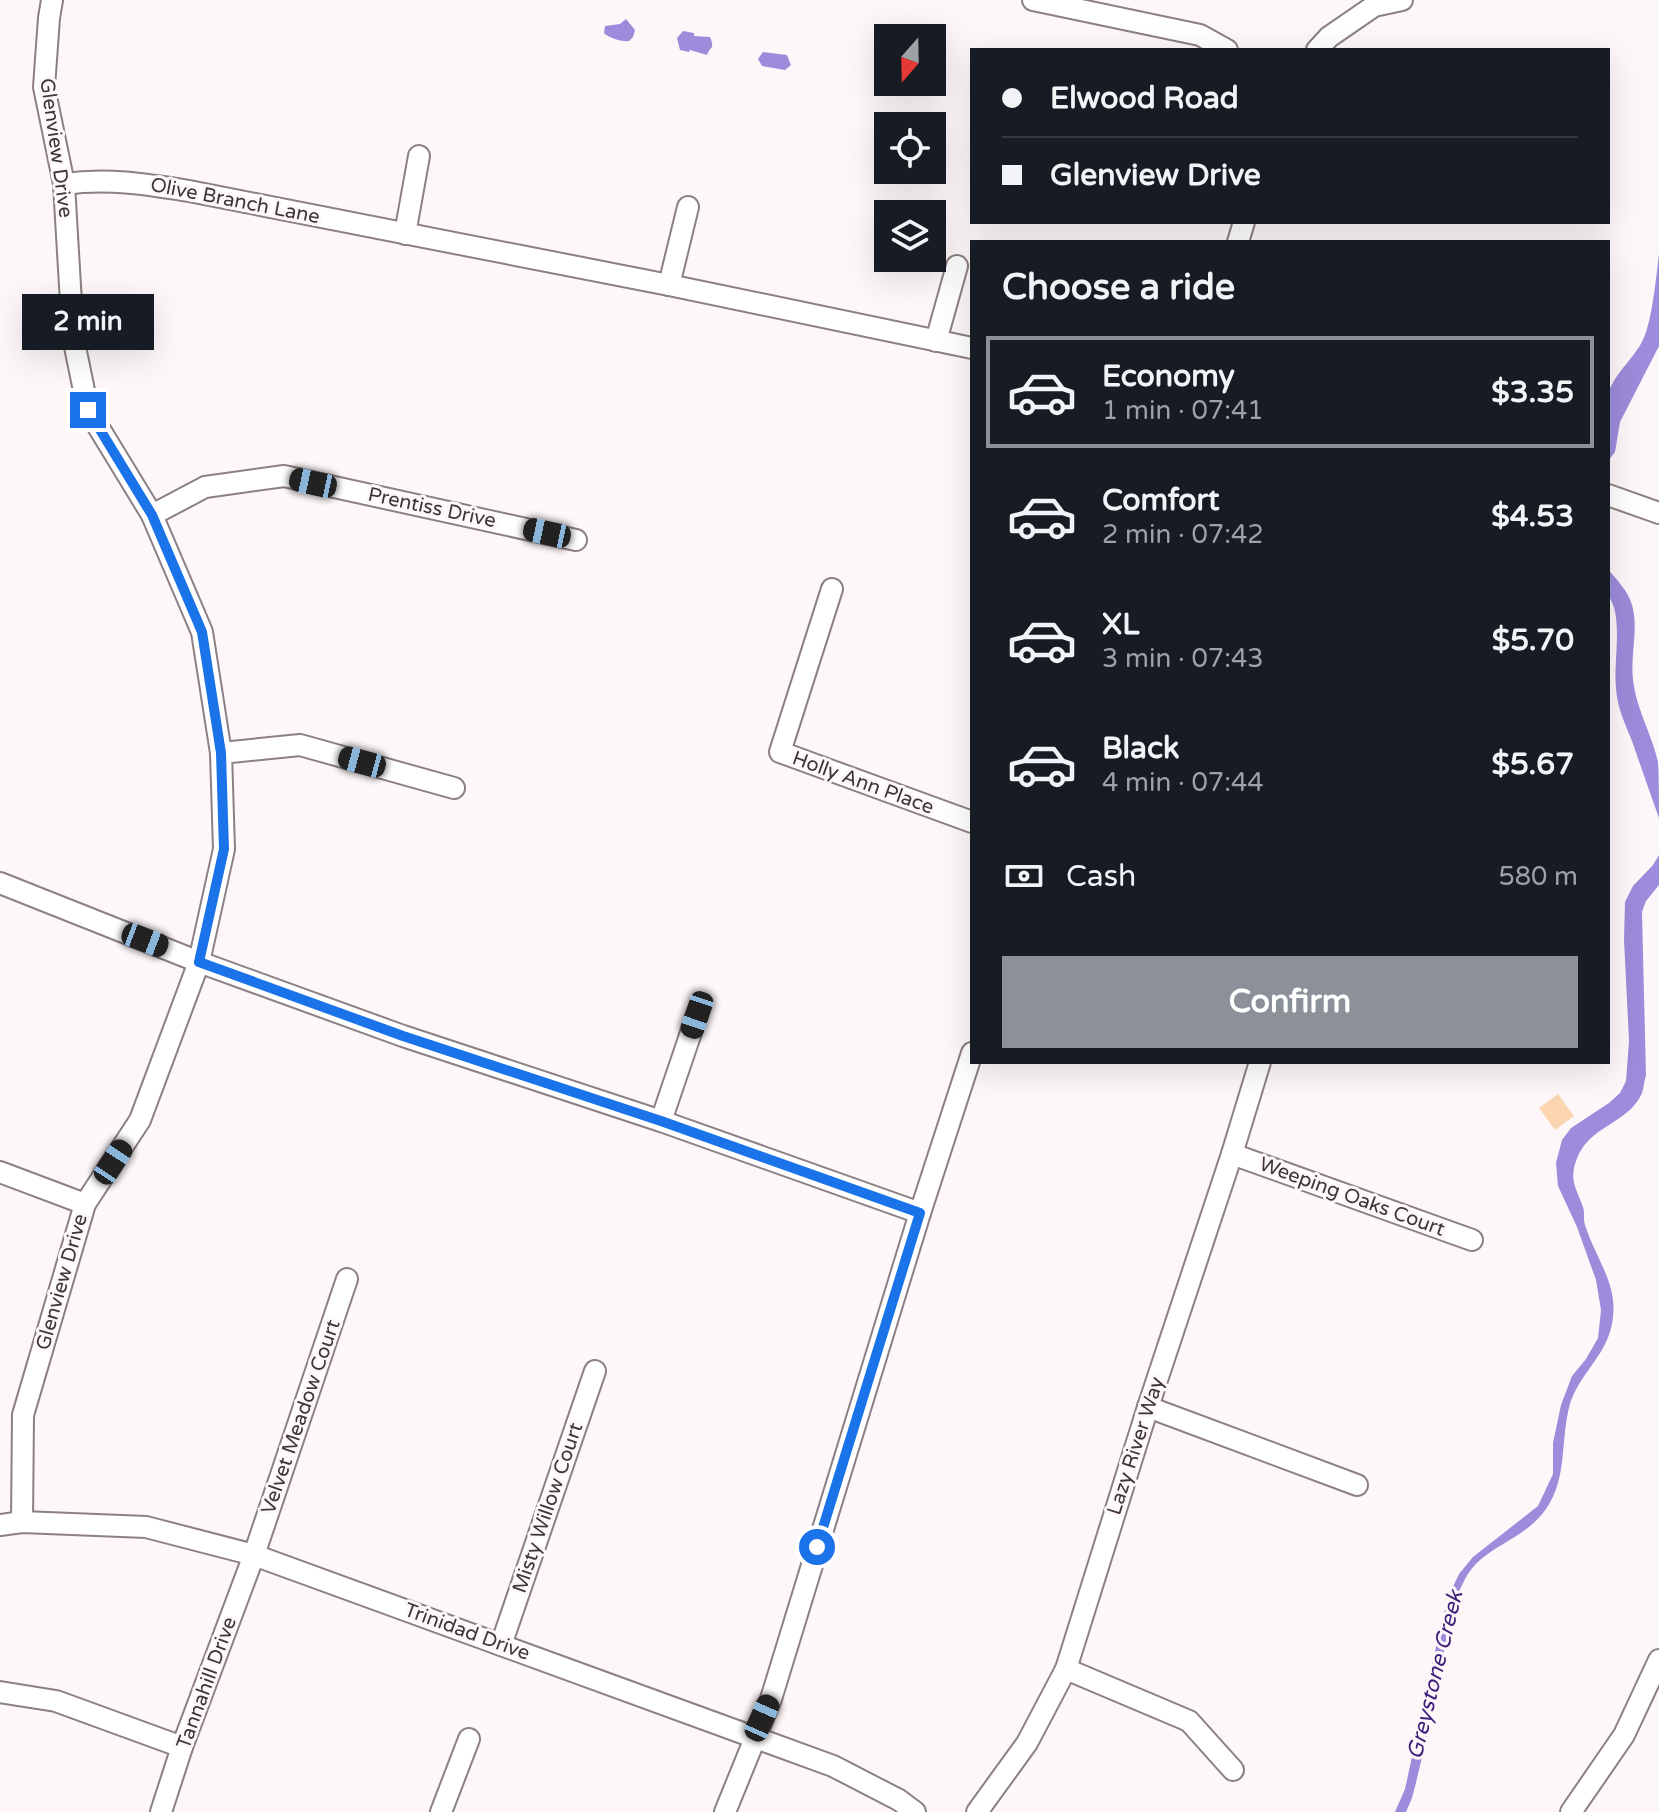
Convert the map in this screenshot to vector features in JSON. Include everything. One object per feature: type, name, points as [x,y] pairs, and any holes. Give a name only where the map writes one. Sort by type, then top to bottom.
[{"type":"street","name":"Glenview Drive","points":[[22,1522],[23,1415],[85,1204],[140,1120],[199,962],[224,849],[221,753],[202,632],[152,515],[88,410],[73,337],[64,184],[44,87],[52,0]]},
{"type":"street","points":[[1033,0],[1200,35],[1223,48]]},
{"type":"street","points":[[1319,48],[1329,37],[1374,6],[1402,0]]},
{"type":"street","points":[[405,234],[419,156]]},
{"type":"street","name":"Olive Branch Lane","points":[[64,184],[91,180],[132,181],[189,191],[970,348]]},
{"type":"street","points":[[669,285],[688,207]]},
{"type":"street","points":[[936,341],[957,266]]},
{"type":"street","name":"Prentiss Drive","points":[[152,515],[205,487],[284,476],[576,540]]},
{"type":"street","points":[[1610,496],[1659,513]]},
{"type":"street","name":"Holly Ann Place","points":[[832,589],[780,752],[970,821]]},
{"type":"street","points":[[221,753],[300,745],[454,788]]},
{"type":"street","points":[[0,883],[199,962],[403,1036],[661,1121],[920,1213]]},
{"type":"street","points":[[661,1121],[697,1015]]},
{"type":"street","points":[[725,1812],[771,1699],[970,1059]]},
{"type":"street","name":"Lazy River Way","points":[[977,1812],[1027,1743],[1066,1669],[1259,1064]]},
{"type":"street","name":"Weeping Oaks Court","points":[[1232,1154],[1472,1240]]},
{"type":"street","points":[[0,1172],[85,1204]]},
{"type":"street","name":"Velvet Meadow Court","points":[[254,1555],[347,1279]]},
{"type":"street","name":"Misty Willow Court","points":[[501,1645],[595,1371]]},
{"type":"street","points":[[1148,1407],[1357,1485]]},
{"type":"street","name":"Trinidad Drive","points":[[0,1525],[22,1522],[146,1527],[254,1555],[833,1766],[899,1800],[915,1812]]},
{"type":"street","name":"Tannahill Drive","points":[[161,1812],[254,1555]]},
{"type":"street","points":[[1571,1812],[1624,1735],[1659,1660]]},
{"type":"street","points":[[1066,1669],[1189,1721],[1233,1770]]},
{"type":"street","points":[[0,1692],[56,1701],[182,1747]]},
{"type":"street","points":[[441,1812],[469,1739]]},
{"type":"shaded area","points":[[1558,1094],[1574,1116],[1555,1130],[1539,1108]]},
{"type":"water","points":[[626,19],[635,30],[629,41],[604,33],[605,26],[620,24]]},
{"type":"water","points":[[683,31],[694,33],[694,36],[710,37],[712,46],[707,55],[680,50],[677,38]]},
{"type":"water","points":[[763,52],[787,55],[791,65],[785,70],[762,66],[758,59]]},
{"type":"water","points":[[1659,254],[1659,346],[1620,422],[1615,452],[1610,458],[1610,389],[1645,335]]},
{"type":"water","points":[[1610,571],[1628,595],[1634,614],[1633,679],[1637,701],[1658,762],[1659,818],[1618,702],[1615,678],[1617,626],[1610,599]]},
{"type":"water","name":"Greystone Creek","points":[[1659,855],[1659,885],[1646,901],[1642,912],[1646,1075],[1643,1091],[1628,1112],[1599,1132],[1582,1149],[1573,1174],[1584,1209],[1585,1225],[1611,1291],[1613,1319],[1609,1335],[1570,1404],[1561,1471],[1546,1509],[1526,1529],[1482,1558],[1465,1579],[1451,1619],[1412,1798],[1406,1812],[1395,1812],[1405,1789],[1450,1593],[1459,1574],[1473,1557],[1538,1506],[1553,1474],[1553,1443],[1561,1405],[1572,1376],[1598,1338],[1601,1310],[1596,1280],[1558,1186],[1556,1163],[1562,1140],[1571,1128],[1609,1103],[1620,1093],[1626,1081],[1629,1041],[1625,902],[1633,886]]},
{"type":"route","points":[[88,410],[152,515],[202,632],[221,753],[224,849],[199,962],[403,1036],[661,1121],[920,1213],[817,1547]]}]
